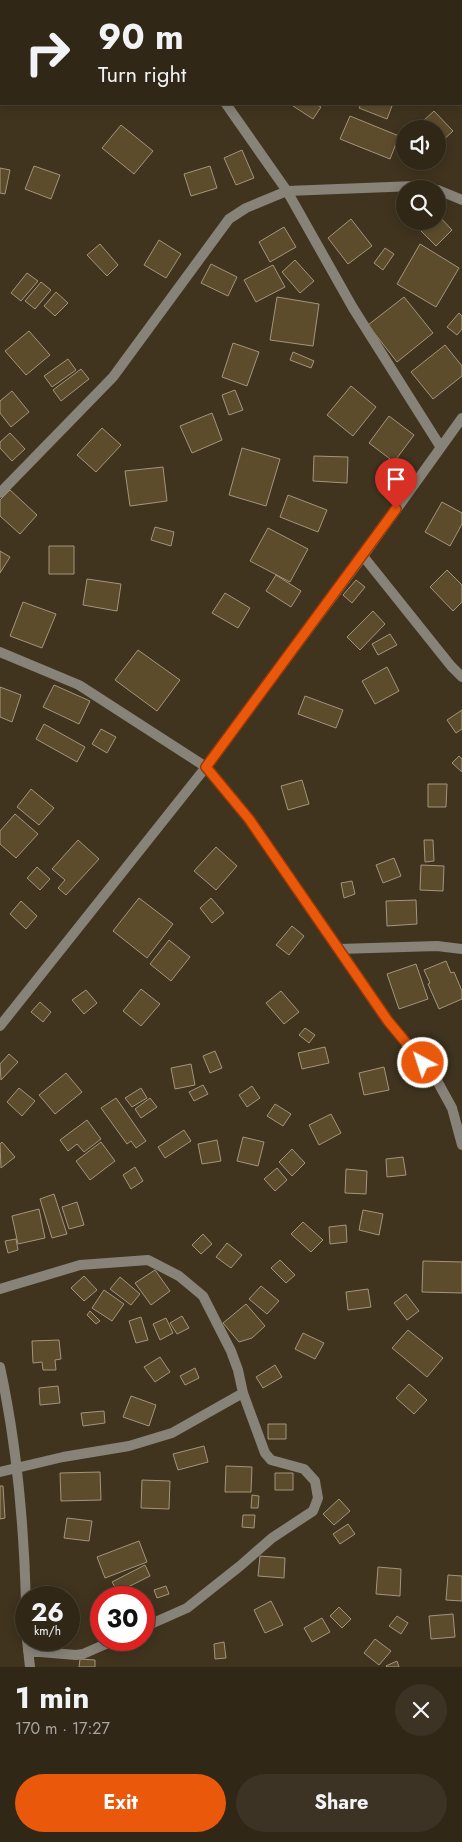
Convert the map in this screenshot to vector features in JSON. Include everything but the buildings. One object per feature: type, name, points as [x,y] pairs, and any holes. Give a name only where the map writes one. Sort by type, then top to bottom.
[{"type":"street","points":[[227,105],[287,191],[353,308],[440,446]]},
{"type":"street","points":[[0,493],[114,377],[229,219],[246,208],[287,191],[396,187]]},
{"type":"street","points":[[446,193],[462,200]]},
{"type":"street","points":[[0,1026],[206,767],[363,556],[440,446],[462,418]]},
{"type":"street","points":[[363,556],[451,666],[462,677]]},
{"type":"street","points":[[0,652],[79,685],[206,767],[249,819],[388,1021],[435,1077],[452,1108],[462,1145]]},
{"type":"street","points":[[339,949],[437,946],[462,949]]},
{"type":"street","points":[[0,1289],[80,1265],[148,1260],[179,1276],[204,1296],[231,1351],[238,1370],[243,1393],[265,1453],[271,1460],[304,1469],[315,1481],[318,1498],[313,1512],[272,1538],[187,1608],[155,1622]]},
{"type":"street","points":[[0,1367],[17,1467],[24,1540],[25,1586]]},
{"type":"street","points":[[0,1472],[17,1467],[129,1446],[172,1433],[243,1393]]},
{"type":"street","points":[[30,1667],[28,1651],[76,1655],[90,1651]]},
{"type":"route","points":[[396,509],[206,767],[249,819],[388,1021],[423,1063]]}]
